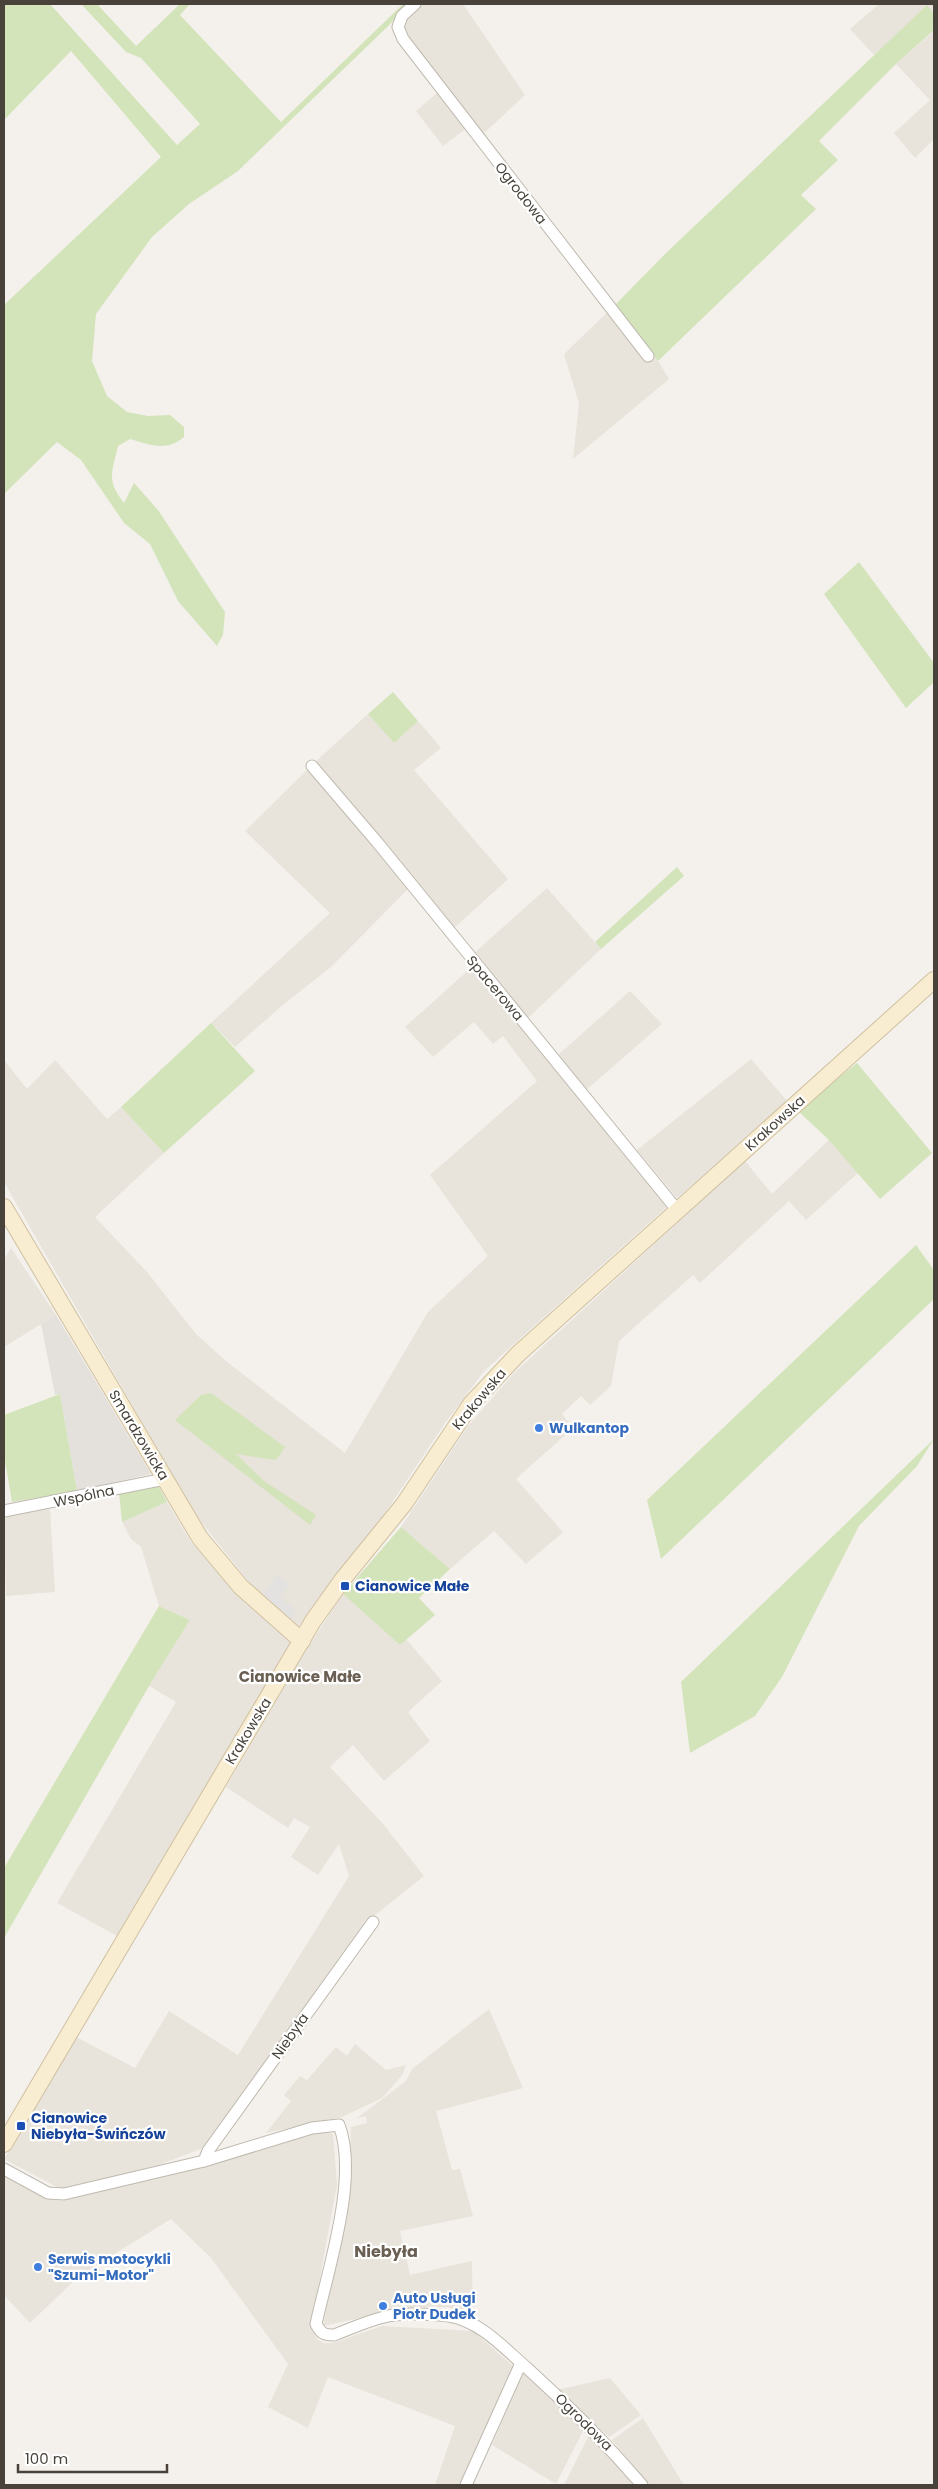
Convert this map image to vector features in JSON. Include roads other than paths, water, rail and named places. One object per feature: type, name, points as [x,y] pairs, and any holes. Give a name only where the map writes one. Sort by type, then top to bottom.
[{"type":"main road","name":"Krakowska","points":[[4,2144],[302,1640],[336,1588],[404,1504],[471,1404],[518,1354],[934,980]]},
{"type":"main road","name":"Smardzowicka","points":[[4,1207],[200,1538],[221,1565],[259,1605],[302,1640]]},
{"type":"street","name":"Ogrodowa","points":[[415,4],[402,16],[398,27],[404,39],[495,160],[648,356]]},
{"type":"street","name":"Spacerowa","points":[[312,766],[377,842],[678,1211]]},
{"type":"street","name":"Wspólna","points":[[4,1512],[165,1479]]},
{"type":"street","name":"Niebyła","points":[[206,2156],[373,1922]]},
{"type":"street","name":"Ogrodowa","points":[[206,2156],[312,2128],[339,2124],[347,2156],[344,2198],[316,2324],[325,2335],[334,2335],[385,2317],[450,2316],[472,2323],[501,2344],[605,2442],[642,2485]]},
{"type":"street","points":[[4,2169],[44,2191],[58,2195],[115,2184],[206,2156]]},
{"type":"street","points":[[466,2485],[521,2363]]},
{"type":"place","name":"Wulkantop","points":[[539,1428]]},
{"type":"place","name":"Cianowice Małe","points":[[345,1586]]},
{"type":"place","name":"Cianowice Niebyła-Świńczów","points":[[21,2126]]},
{"type":"place","name":"Serwis motocykli \"Szumi-Motor\"","points":[[38,2267]]},
{"type":"place","name":"Auto Usługi Piotr Dudek","points":[[383,2306]]},
{"type":"district","name":"Cianowice Małe","points":[[300,1676]]},
{"type":"district","name":"Niebyła","points":[[386,2251]]}]
